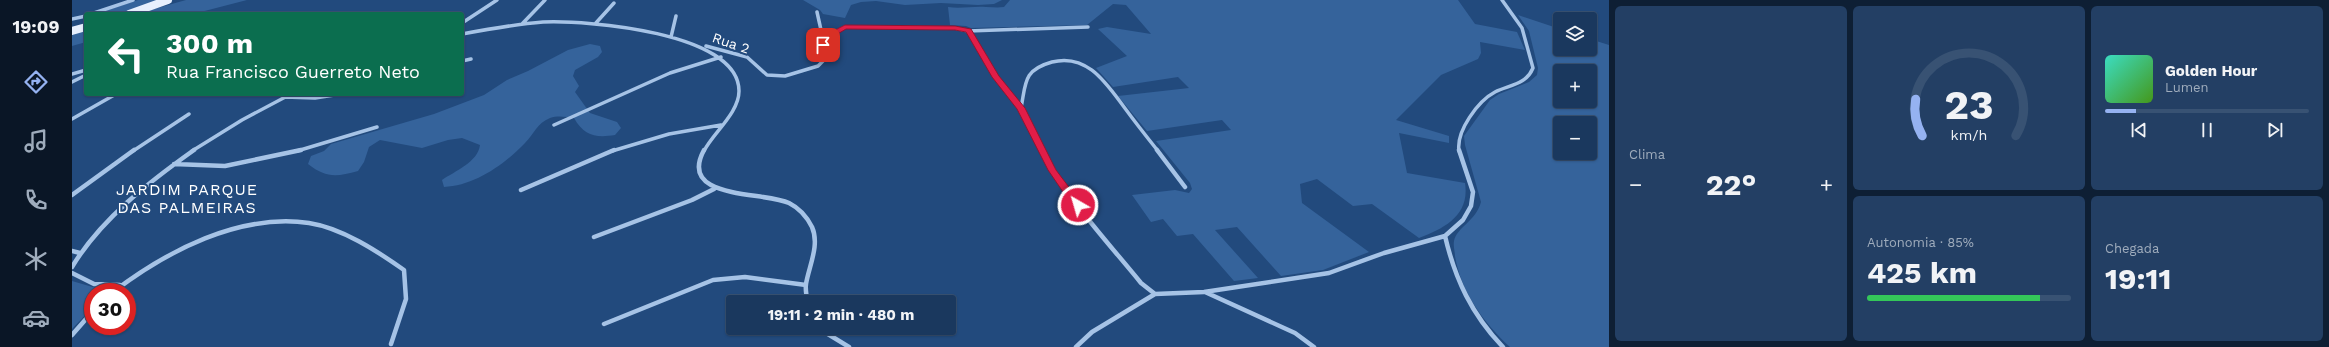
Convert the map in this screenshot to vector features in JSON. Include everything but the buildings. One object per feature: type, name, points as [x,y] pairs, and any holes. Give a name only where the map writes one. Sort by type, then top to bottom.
[{"type":"main road","points":[[135,12],[168,0]]},
{"type":"main road","points":[[72,31],[84,28]]},
{"type":"street","points":[[97,12],[133,0]]},
{"type":"street","points":[[464,22],[498,0]]},
{"type":"street","points":[[522,24],[545,0]]},
{"type":"street","points":[[1076,347],[1092,332],[1155,294],[1204,292],[1330,273],[1384,253],[1445,236],[1469,212],[1474,199],[1471,182],[1459,147],[1461,133],[1488,96],[1525,80],[1533,68],[1522,28],[1502,0]]},
{"type":"street","points":[[595,24],[614,3]]},
{"type":"street","name":"Rua 2","points":[[692,42],[747,57],[767,75],[785,76],[818,66],[827,57],[823,45],[817,12]]},
{"type":"street","points":[[72,19],[84,16]]},
{"type":"street","points":[[671,37],[676,16]]},
{"type":"street","points":[[464,34],[522,24],[555,22],[595,24],[692,42],[720,56],[732,66],[738,77],[738,103],[733,113],[708,141],[699,166],[700,175],[706,184],[714,189],[755,193],[778,199],[795,207],[806,216],[812,228],[814,240],[813,257],[806,285],[807,295]]},
{"type":"street","points":[[823,45],[834,33],[845,27],[955,28],[968,31],[1088,27]]},
{"type":"street","points":[[968,31],[996,77],[1021,108],[1052,170],[1068,193],[1141,283],[1155,294]]},
{"type":"street","points":[[554,125],[670,73],[720,56]]},
{"type":"street","points":[[464,61],[471,59]]},
{"type":"street","points":[[1021,108],[1027,78],[1034,70],[1052,61],[1060,60],[1084,64],[1100,75],[1185,187]]},
{"type":"street","points":[[72,74],[84,71]]},
{"type":"street","points":[[72,82],[84,76]]},
{"type":"street","points":[[72,119],[112,96]]},
{"type":"street","points":[[72,267],[80,253],[127,203],[173,164],[227,127],[284,97],[315,98],[328,96]]},
{"type":"street","points":[[72,195],[159,132],[189,114]]},
{"type":"street","points":[[521,190],[563,170],[637,142],[694,128],[721,125]]},
{"type":"street","points":[[173,164],[224,166],[244,163],[270,158],[377,127]]},
{"type":"street","points":[[594,237],[692,200],[714,189]]},
{"type":"street","points":[[124,283],[174,253],[227,232],[272,222],[311,223],[326,228],[389,260],[404,270],[406,298],[402,317],[391,344]]},
{"type":"street","points":[[1445,236],[1453,267],[1468,302],[1479,320],[1502,347]]},
{"type":"street","points":[[72,251],[80,253]]},
{"type":"street","points":[[72,273],[79,279],[91,283]]},
{"type":"street","points":[[604,324],[713,280],[745,277],[806,285]]},
{"type":"street","points":[[1204,292],[1294,333],[1314,347]]},
{"type":"street","points":[[72,335],[84,321]]},
{"type":"street","points":[[830,335],[850,347]]},
{"type":"shaded area","points":[[138,0],[161,0],[126,12],[102,12]]},
{"type":"shaded area","points":[[186,0],[247,0],[201,12],[143,12]]},
{"type":"shaded area","points":[[803,0],[1002,0],[994,4],[978,5],[941,3],[905,5],[876,1],[861,2],[851,5],[845,18],[823,14],[820,10]]},
{"type":"shaded area","points":[[1010,0],[1458,0],[1475,24],[1517,32],[1525,50],[1480,42],[1481,53],[1478,59],[1441,75],[1396,120],[1449,136],[1449,143],[1399,133],[1407,173],[1465,183],[1466,194],[1464,204],[1454,219],[1438,230],[1419,238],[1372,204],[1353,206],[1317,179],[1300,184],[1302,203],[1369,252],[1323,270],[1281,276],[1237,227],[1215,230],[1258,278],[1234,281],[1193,234],[1177,236],[1163,219],[1151,222],[1132,195],[1175,190],[1189,193],[1192,189],[1190,183],[1156,141],[1231,130],[1222,120],[1147,131],[1118,96],[1189,88],[1178,77],[1113,87],[1096,68],[1127,56],[1098,29],[1107,27],[1151,34],[1126,5],[1113,4],[1087,25],[971,28],[966,26],[950,25],[948,7],[1004,7]]},
{"type":"shaded area","points":[[1518,15],[1553,27],[1553,56],[1597,56],[1597,41],[1609,45],[1609,347],[1510,347],[1491,328],[1475,306],[1462,282],[1458,269],[1454,241],[1459,232],[1479,209],[1481,202],[1465,145],[1464,136],[1490,100],[1499,94],[1529,82],[1537,75],[1538,68],[1529,31]]},
{"type":"shaded area","points":[[84,30],[84,43],[72,46],[72,33]]},
{"type":"shaded area","points":[[590,44],[600,46],[602,52],[598,57],[575,70],[573,76],[579,86],[575,92],[590,113],[617,122],[621,128],[615,135],[596,136],[582,129],[574,118],[559,116],[553,117],[542,123],[528,140],[508,159],[488,173],[466,183],[455,186],[444,187],[442,180],[471,161],[480,145],[462,138],[448,140],[422,148],[380,140],[369,147],[364,162],[358,171],[343,174],[326,174],[314,169],[308,164],[311,156],[324,151],[331,144],[434,114],[484,95],[507,80],[568,50]]},
{"type":"shaded area","points":[[72,281],[84,284],[84,316],[72,329]]},
{"type":"district","name":"JARDIM PARQUE DAS PALMEIRAS","points":[[187,198]]},
{"type":"route","points":[[823,45],[834,33],[845,27],[963,28],[968,31],[971,33],[982,57],[1021,108],[1052,170],[1078,205]]}]
